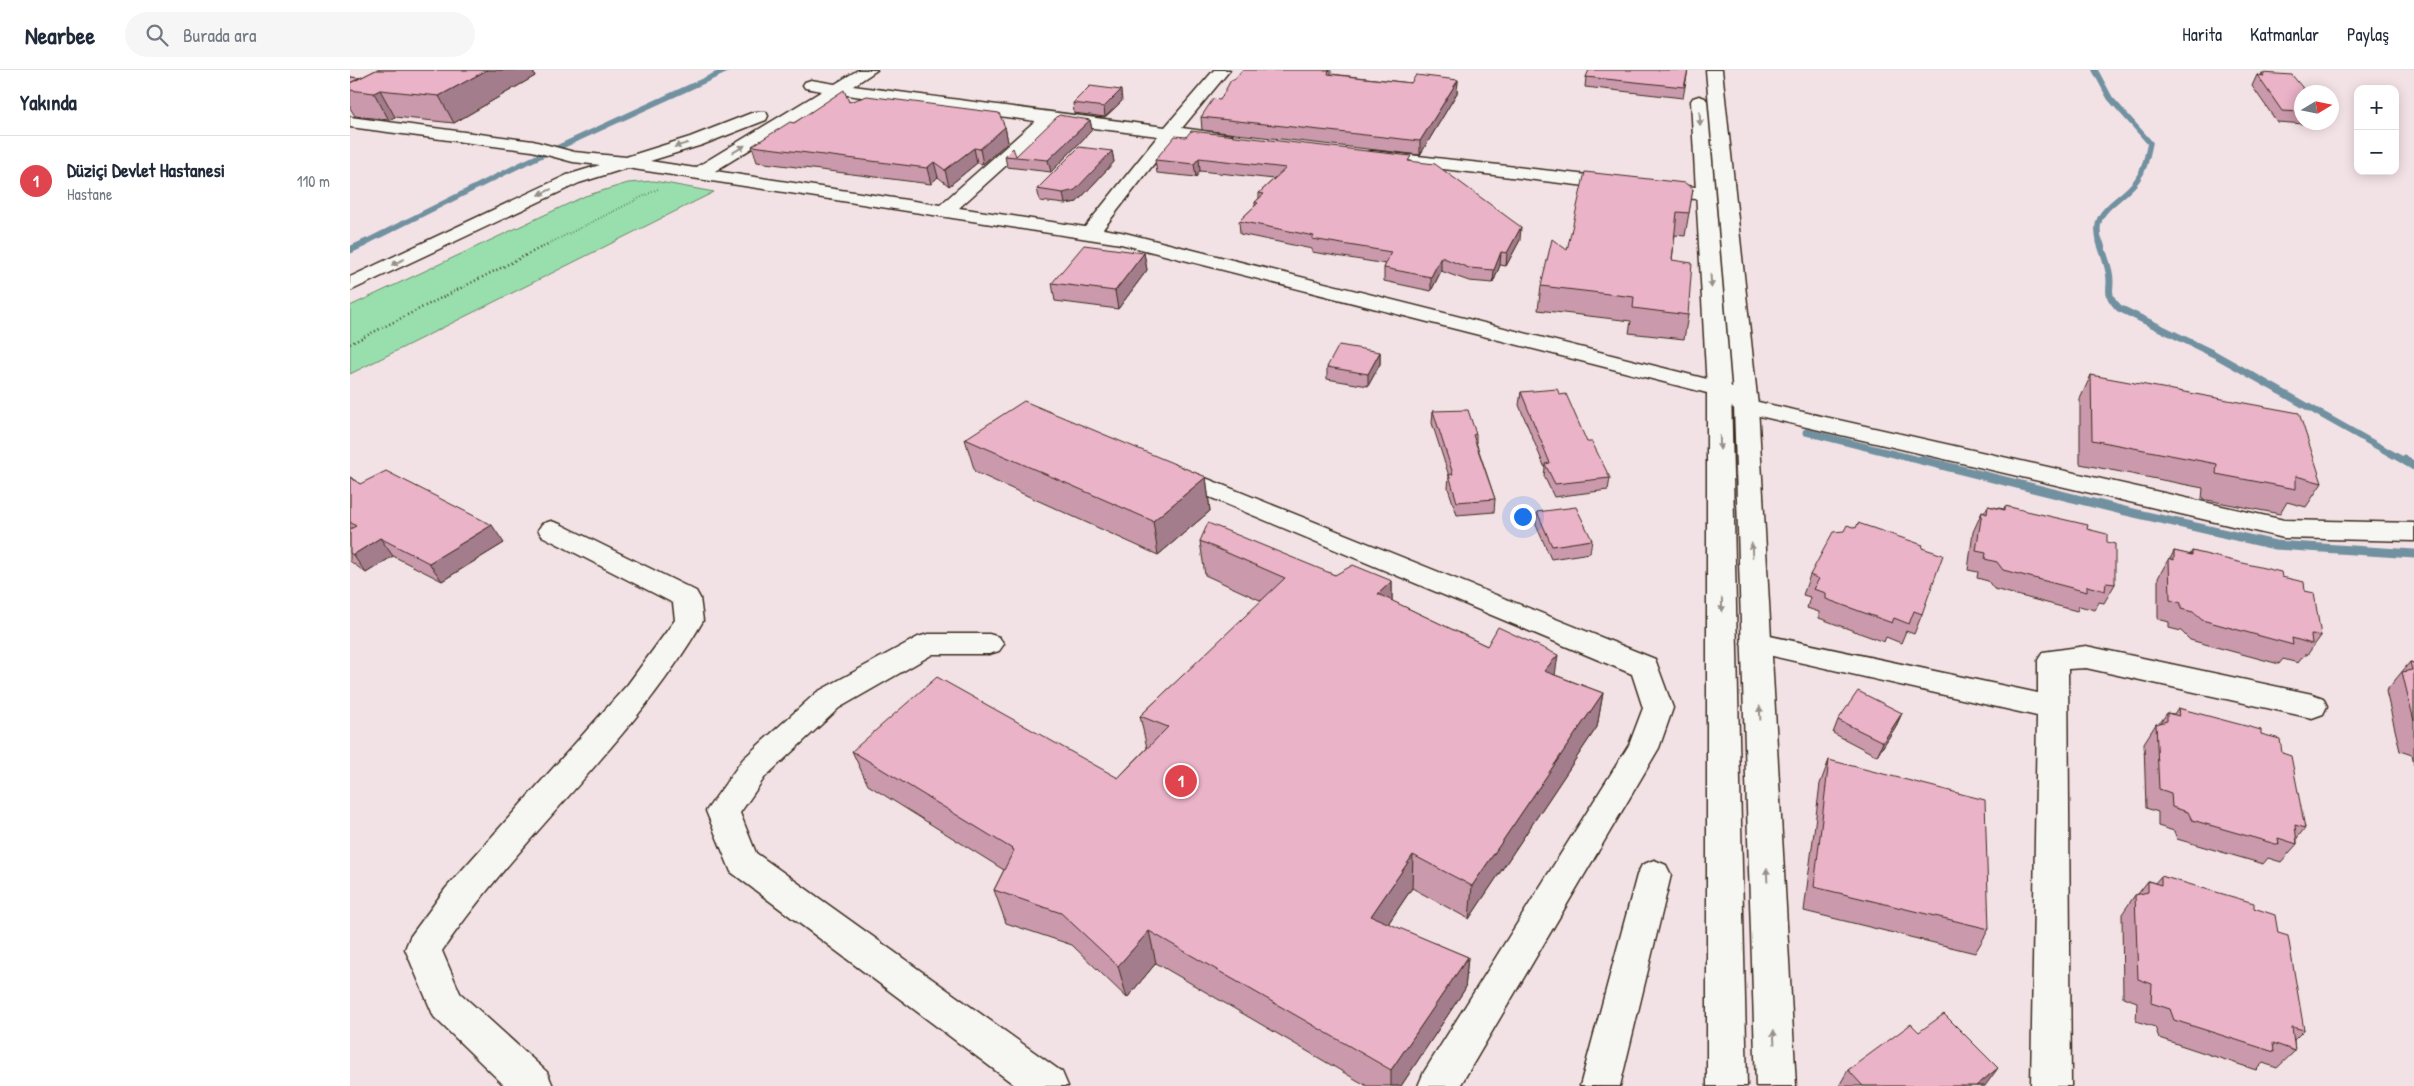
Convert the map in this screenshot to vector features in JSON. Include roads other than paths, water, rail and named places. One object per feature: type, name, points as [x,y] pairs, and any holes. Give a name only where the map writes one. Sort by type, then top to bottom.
[{"type":"street","points":[[794,96],[833,70]]},
{"type":"street","points":[[350,302],[577,192],[678,171],[839,90],[869,70]]},
{"type":"street","points":[[1090,233],[1169,132],[1222,70]]},
{"type":"street","points":[[1697,70],[1704,194],[1719,389],[1727,1086]]},
{"type":"street","points":[[1714,70],[1746,406],[1776,1086]]},
{"type":"street","points":[[811,85],[1048,118],[1246,142]]},
{"type":"street","points":[[678,171],[777,106]]},
{"type":"street","points":[[350,284],[573,179],[696,141],[760,116]]},
{"type":"street","points":[[944,211],[1048,118]]},
{"type":"street","points":[[350,122],[533,146],[573,156],[1121,238],[1719,389],[1746,406],[2284,529],[2414,532]]},
{"type":"street","points":[[1353,154],[1704,194]]},
{"type":"street","points":[[1150,463],[1645,667],[1658,708],[1643,748],[1438,1086]]},
{"type":"street","points":[[533,1086],[447,1005],[423,949],[458,899],[639,692],[689,621],[686,598],[551,530]]},
{"type":"street","points":[[1756,643],[2053,708]]},
{"type":"street","points":[[989,644],[928,644],[828,700],[754,768],[723,811],[743,862],[1048,1086]]},
{"type":"street","points":[[2051,1086],[2053,660],[2086,657],[2312,706]]},
{"type":"street","points":[[1600,1086],[1654,875]]},
{"type":"waterway","points":[[364,243],[520,165],[727,70]]},
{"type":"waterway","points":[[2095,70],[2110,98],[2150,143],[2140,176],[2103,214],[2099,222],[2098,231],[2100,243]]},
{"type":"waterway","points":[[350,250],[367,242]]},
{"type":"waterway","points":[[2100,242],[2109,272],[2111,298],[2119,308],[2214,354],[2406,462]]},
{"type":"waterway","points":[[1806,432],[1926,462]]},
{"type":"waterway","points":[[1921,460],[2125,511],[2275,545],[2414,554]]},
{"type":"waterway","points":[[2404,460],[2414,466]]},
{"type":"place","name":"Düziçi Devlet Hastanesi","points":[[1181,781]]}]
